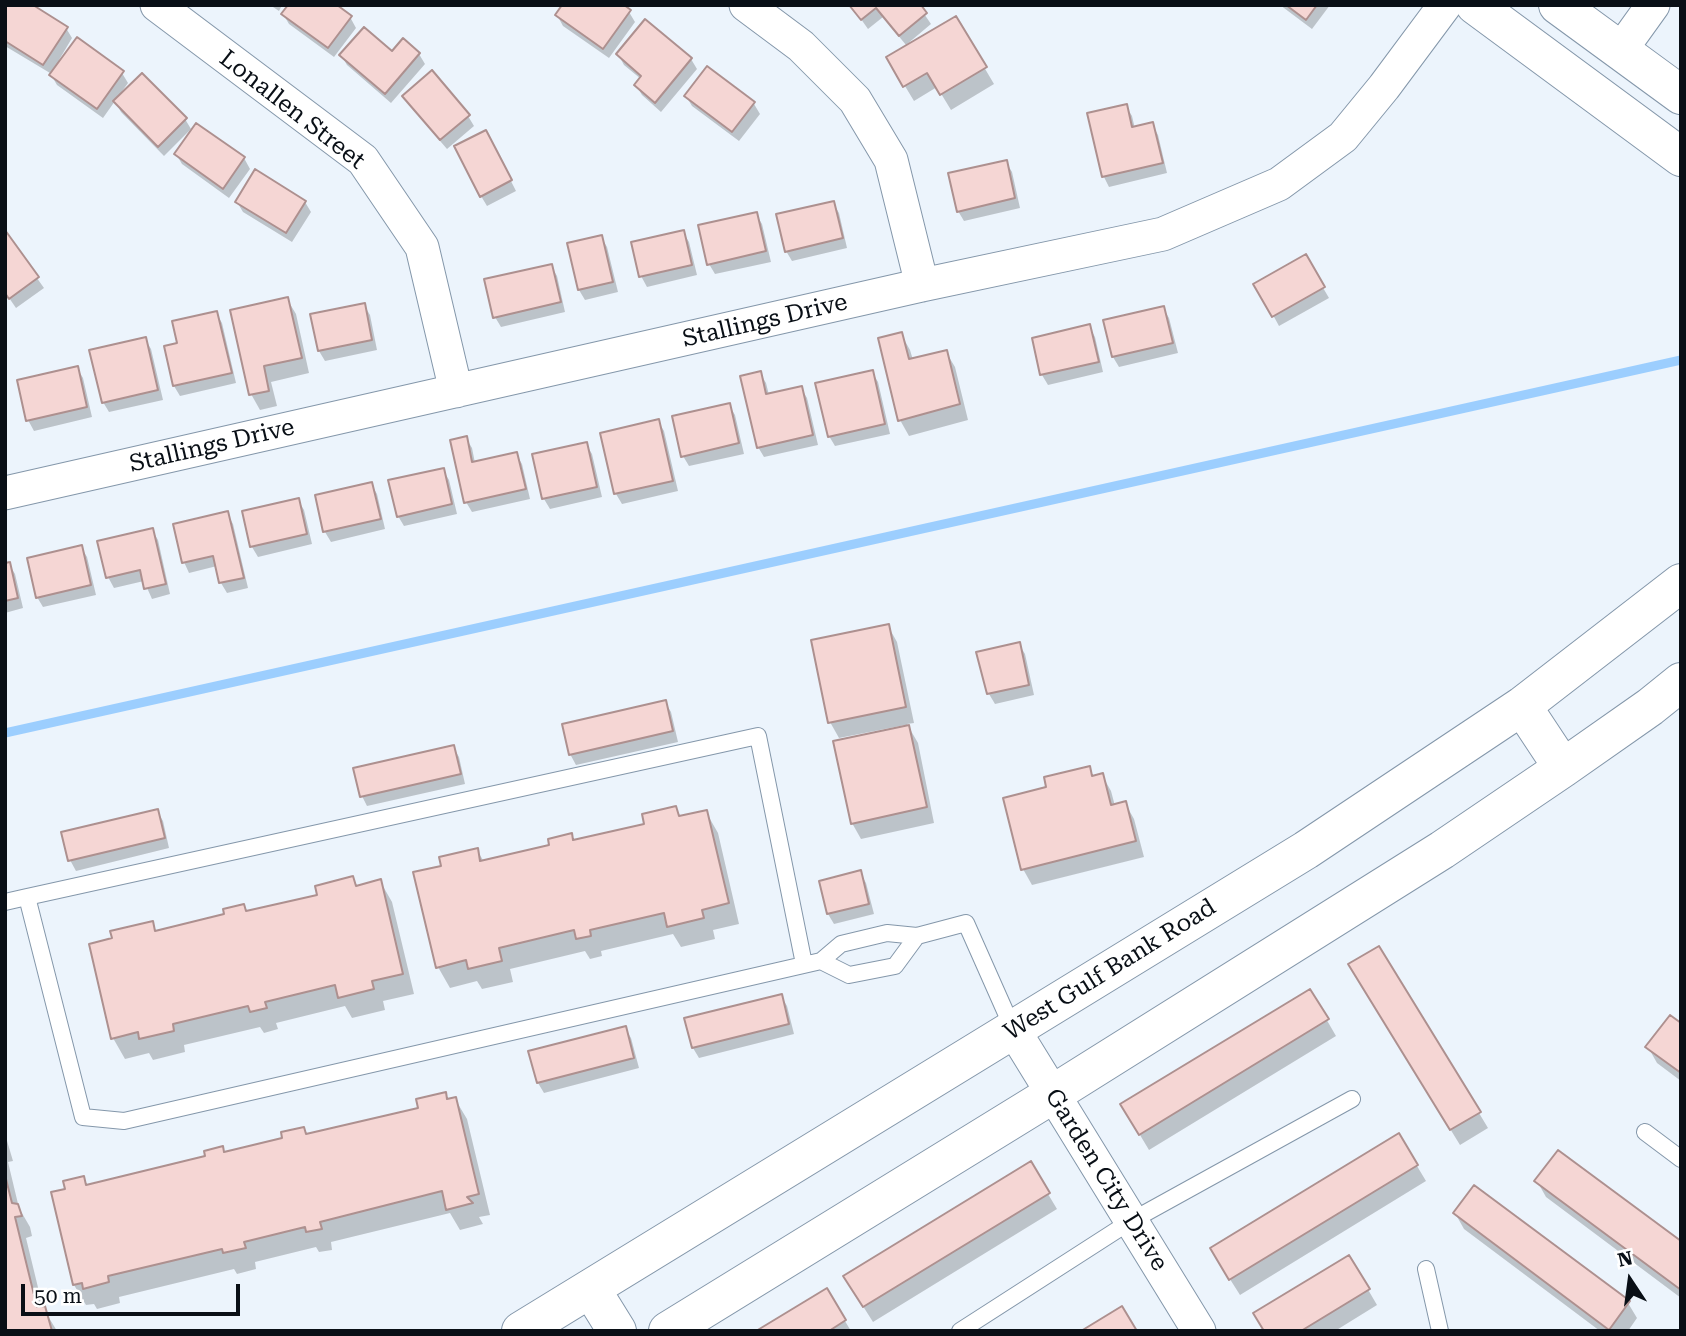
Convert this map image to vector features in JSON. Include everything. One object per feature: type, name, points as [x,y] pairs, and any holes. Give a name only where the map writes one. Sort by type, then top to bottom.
[{"type":"main road","points":[[1475,5],[1681,157]]},
{"type":"main road","points":[[1558,5],[1620,51],[1676,84]]},
{"type":"main road","name":"West Gulf Bank Road","points":[[521,1331],[1306,850],[1521,706],[1681,583]]},
{"type":"main road","points":[[668,1331],[1442,850],[1650,707],[1681,682]]},
{"type":"main road","points":[[1521,706],[1563,768]]},
{"type":"main road","points":[[591,1289],[617,1331]]},
{"type":"street","name":"Lonallen Street","points":[[157,5],[363,160],[422,247],[456,391]]},
{"type":"street","points":[[747,5],[801,46],[855,100],[891,160],[922,285]]},
{"type":"street","name":"Stallings Drive","points":[[5,492],[922,285],[1163,234],[1279,184],[1343,136],[1384,87],[1445,5]]},
{"type":"street","points":[[1620,51],[1653,5]]},
{"type":"street","name":"Garden City Drive","points":[[1013,1029],[1199,1331]]},
{"type":"lane","points":[[5,902],[758,736],[804,964]]},
{"type":"lane","points":[[26,897],[83,1117],[124,1121],[821,961],[841,944],[887,933],[917,936],[966,923],[1013,1029]]},
{"type":"lane","points":[[821,961],[849,975],[895,967],[917,936]]},
{"type":"lane","points":[[960,1331],[1131,1221],[1352,1099]]},
{"type":"lane","points":[[1645,1132],[1681,1158]]},
{"type":"lane","points":[[1426,1269],[1440,1331]]},
{"type":"building","points":[[6,5],[33,5],[68,27],[43,65],[5,41]]},
{"type":"building","points":[[288,5],[337,5],[352,16],[328,48],[281,14]]},
{"type":"building","points":[[562,5],[624,5],[631,10],[603,49],[555,15]]},
{"type":"building","points":[[849,5],[921,5],[927,13],[899,36],[876,8],[861,20]]},
{"type":"building","points":[[1286,5],[1317,5],[1306,20]]},
{"type":"building","points":[[956,16],[987,67],[940,95],[927,73],[903,87],[886,57]]},
{"type":"building","points":[[645,19],[692,58],[655,103],[634,85],[641,76],[616,54]]},
{"type":"building","points":[[364,27],[392,51],[403,38],[420,53],[385,94],[339,55]]},
{"type":"building","points":[[77,37],[124,71],[97,109],[49,75]]},
{"type":"building","points":[[707,66],[755,102],[732,132],[684,96]]},
{"type":"building","points":[[432,70],[470,115],[440,140],[402,96]]},
{"type":"building","points":[[142,73],[187,118],[158,147],[113,101]]},
{"type":"building","points":[[1127,104],[1132,127],[1153,122],[1163,163],[1102,177],[1087,113]]},
{"type":"building","points":[[196,123],[245,157],[223,189],[174,154]]},
{"type":"building","points":[[486,130],[512,180],[480,197],[454,146]]},
{"type":"building","points":[[1007,160],[1015,198],[957,212],[948,173]]},
{"type":"building","points":[[255,169],[306,201],[286,233],[235,202]]},
{"type":"building","points":[[834,201],[843,238],[785,252],[776,214]]},
{"type":"building","points":[[757,212],[766,251],[707,265],[698,225]]},
{"type":"building","points":[[5,230],[39,277],[9,299],[5,293]]},
{"type":"building","points":[[684,230],[692,265],[639,277],[631,242]]},
{"type":"building","points":[[602,235],[613,282],[578,290],[567,243]]},
{"type":"building","points":[[1306,254],[1325,287],[1272,317],[1253,284]]},
{"type":"building","points":[[552,264],[561,302],[493,318],[484,279]]},
{"type":"building","points":[[288,297],[302,358],[264,366],[269,391],[249,395],[230,310]]},
{"type":"building","points":[[365,303],[372,340],[318,351],[310,314]]},
{"type":"building","points":[[1164,306],[1173,343],[1112,357],[1103,320]]},
{"type":"building","points":[[217,311],[232,373],[173,386],[164,346],[177,343],[172,321]]},
{"type":"building","points":[[1090,324],[1099,362],[1040,375],[1032,338]]},
{"type":"building","points":[[902,332],[909,359],[947,350],[960,404],[898,421],[878,338]]},
{"type":"building","points":[[146,337],[158,390],[102,403],[89,350]]},
{"type":"building","points":[[78,366],[87,407],[26,421],[17,380]]},
{"type":"building","points":[[873,370],[885,424],[828,437],[815,383]]},
{"type":"building","points":[[761,371],[766,394],[802,386],[813,435],[757,448],[740,376]]},
{"type":"building","points":[[730,403],[739,443],[681,457],[672,416]]},
{"type":"building","points":[[659,419],[673,481],[614,494],[600,433]]},
{"type":"building","points":[[467,436],[472,462],[517,452],[526,489],[464,503],[450,440]]},
{"type":"building","points":[[587,442],[597,487],[542,499],[532,454]]},
{"type":"building","points":[[444,468],[452,504],[397,517],[388,480]]},
{"type":"building","points":[[372,482],[381,519],[323,532],[315,495]]},
{"type":"building","points":[[299,498],[307,534],[250,547],[242,511]]},
{"type":"building","points":[[228,511],[244,578],[219,583],[213,556],[182,563],[173,524]]},
{"type":"building","points":[[153,528],[166,584],[144,589],[140,570],[106,578],[97,541]]},
{"type":"building","points":[[82,545],[91,585],[36,598],[27,558]]},
{"type":"building","points":[[10,562],[18,598],[5,601],[5,563]]},
{"type":"building","points":[[889,624],[906,707],[828,723],[811,640]]},
{"type":"building","points":[[1020,642],[1029,685],[987,694],[976,652]]},
{"type":"building","points":[[666,700],[673,731],[569,755],[562,724]]},
{"type":"building","points":[[909,725],[927,807],[851,824],[833,741]]},
{"type":"building","points":[[454,745],[461,774],[360,797],[353,768]]},
{"type":"building","points":[[1090,766],[1092,776],[1103,773],[1111,805],[1126,801],[1136,841],[1021,870],[1003,798],[1046,787],[1044,777]]},
{"type":"building","points":[[676,806],[679,816],[707,810],[729,903],[702,910],[704,918],[667,927],[664,913],[590,930],[591,936],[576,939],[574,930],[499,948],[502,961],[468,969],[466,960],[436,968],[413,872],[441,866],[439,857],[478,848],[480,861],[549,845],[548,839],[572,833],[573,840],[644,824],[642,814]]},
{"type":"building","points":[[158,809],[165,838],[68,861],[61,832]]},
{"type":"building","points":[[861,870],[869,904],[827,914],[819,881]]},
{"type":"building","points":[[353,876],[356,886],[381,879],[403,974],[372,981],[374,989],[338,998],[335,985],[265,1002],[267,1008],[250,1012],[248,1006],[173,1024],[174,1031],[139,1039],[138,1032],[111,1039],[89,944],[112,938],[110,931],[153,921],[155,931],[224,914],[223,909],[244,904],[246,911],[317,895],[315,886]]},
{"type":"building","points":[[1379,946],[1481,1112],[1450,1130],[1348,964]]},
{"type":"building","points":[[1310,989],[1329,1019],[1139,1135],[1120,1104]]},
{"type":"building","points":[[782,994],[789,1024],[692,1048],[684,1018]]},
{"type":"building","points":[[1670,1015],[1681,1023],[1681,1073],[1645,1047]]},
{"type":"building","points":[[626,1026],[634,1058],[537,1083],[528,1051]]},
{"type":"building","points":[[446,1092],[447,1099],[456,1097],[479,1194],[467,1197],[473,1203],[446,1210],[442,1191],[320,1222],[322,1229],[306,1232],[305,1227],[244,1242],[246,1248],[223,1253],[222,1249],[108,1276],[109,1282],[83,1289],[82,1283],[73,1285],[51,1192],[65,1189],[63,1181],[84,1176],[86,1185],[205,1156],[204,1151],[223,1146],[224,1152],[282,1138],[281,1132],[304,1127],[306,1134],[418,1108],[416,1099]]},
{"type":"building","points":[[1399,1133],[1418,1165],[1229,1280],[1210,1248]]},
{"type":"building","points":[[1558,1150],[1681,1241],[1681,1290],[1534,1181]]},
{"type":"building","points":[[1031,1161],[1050,1193],[863,1307],[843,1276]]},
{"type":"building","points":[[5,1175],[12,1203],[18,1204],[22,1216],[15,1217],[37,1307],[45,1306],[52,1331],[5,1331]]},
{"type":"building","points":[[1474,1185],[1630,1301],[1609,1330],[1453,1213]]},
{"type":"building","points":[[1349,1255],[1370,1289],[1301,1331],[1264,1331],[1253,1313]]},
{"type":"building","points":[[827,1288],[846,1320],[829,1331],[756,1331]]},
{"type":"building","points":[[1122,1306],[1137,1331],[1081,1331]]},
{"type":"waterway","points":[[5,733],[1681,360]]}]
